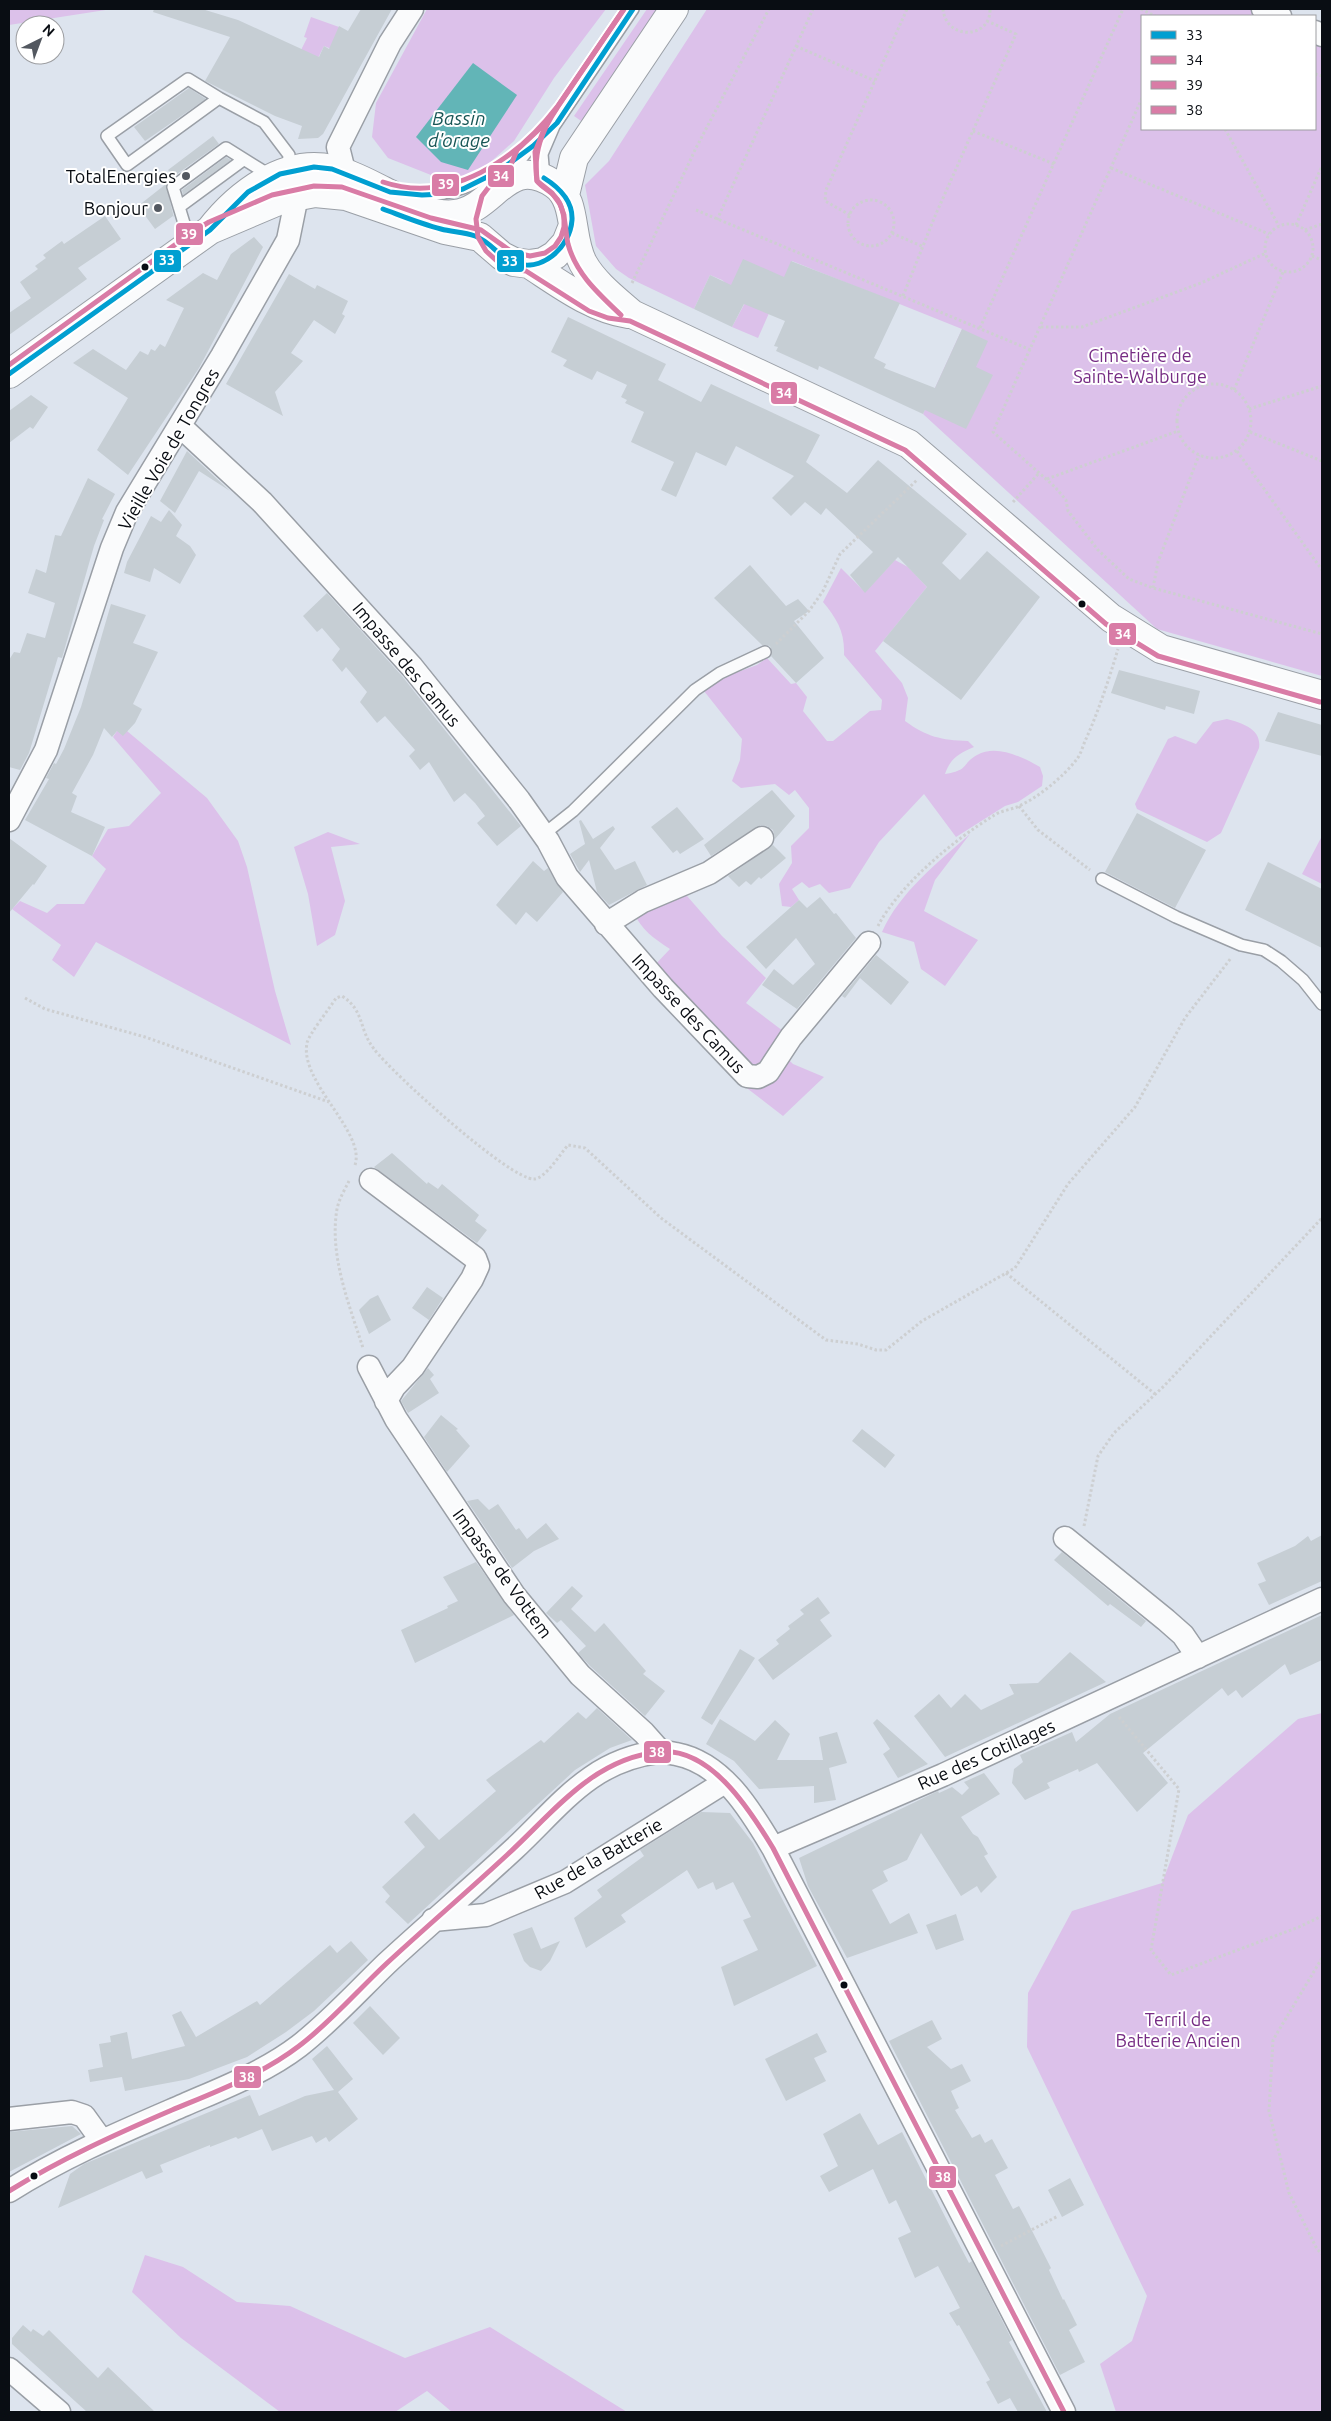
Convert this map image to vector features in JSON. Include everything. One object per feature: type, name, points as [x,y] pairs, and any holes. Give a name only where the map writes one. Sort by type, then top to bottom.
[{"type":"main road","points":[[565,196],[574,158],[674,9]]},
{"type":"main road","points":[[544,178],[574,158]]},
{"type":"main road","points":[[492,246],[485,233],[483,219],[488,200],[519,166],[531,175],[544,178],[556,185],[565,196],[572,210],[572,228],[583,263],[596,280],[632,314]]},
{"type":"main road","points":[[9,374],[200,237],[289,183],[342,172],[407,203],[443,215],[464,212],[488,200]]},
{"type":"main road","points":[[289,183],[341,195],[445,230],[480,238],[502,256],[514,262],[529,264],[543,262],[555,256],[566,243],[572,228]]},
{"type":"main road","points":[[529,264],[592,304],[610,311],[632,314],[909,444],[1111,618],[1161,649],[1322,695]]},
{"type":"street","points":[[342,172],[343,166],[338,147],[390,42],[412,9]]},
{"type":"street","points":[[1263,9],[1278,15]]},
{"type":"street","name":"Vieille Voie de Tongres","points":[[9,820],[46,750],[112,548],[127,512],[180,426],[288,240],[289,183]]},
{"type":"street","name":"Impasse des Camus","points":[[180,426],[262,502],[412,667],[544,834],[568,877],[606,924],[663,988],[747,1076],[758,1077],[768,1072],[791,1037],[869,943]]},
{"type":"street","points":[[606,924],[644,901],[709,873],[762,838]]},
{"type":"street","points":[[359,1174],[475,1258],[478,1266],[472,1279],[413,1367],[394,1387],[386,1401]]},
{"type":"street","name":"Impasse de Vottem","points":[[369,1367],[406,1435],[514,1595],[580,1675],[644,1733],[660,1751]]},
{"type":"street","points":[[1072,1544],[1177,1630],[1193,1647],[1198,1657]]},
{"type":"street","name":"Rue des Cotillages","points":[[773,1848],[943,1775],[1322,1599]]},
{"type":"street","points":[[9,2191],[44,2169],[102,2141],[240,2081],[299,2046],[586,1780],[620,1761],[660,1751],[685,1756],[705,1766],[726,1782],[746,1805],[773,1848],[1064,2412]]},
{"type":"street","name":"Rue de la Batterie","points":[[433,1920],[486,1915],[565,1882],[726,1782]]},
{"type":"street","points":[[9,2119],[72,2112],[84,2116],[102,2141]]},
{"type":"street","points":[[9,2368],[59,2412]]},
{"type":"lane","points":[[383,190],[410,194],[449,193],[519,166],[554,126],[633,9]]},
{"type":"lane","points":[[200,237],[179,207],[173,187],[226,148],[243,160],[289,183],[290,155],[278,136],[264,122],[188,79],[107,136],[127,165],[219,98]]},
{"type":"lane","points":[[544,178],[542,154],[554,126]]},
{"type":"lane","points":[[179,207],[243,160]]},
{"type":"lane","points":[[544,834],[573,811],[695,690],[720,673],[765,652]]},
{"type":"lane","points":[[1102,879],[1176,917],[1241,945],[1264,950],[1281,961],[1302,980],[1322,1004]]},
{"type":"path","points":[[624,283],[630,286],[696,148],[769,9]]},
{"type":"path","points":[[717,220],[813,9]]},
{"type":"path","points":[[850,215],[826,200],[826,190],[907,9]]},
{"type":"path","points":[[943,9],[949,26],[958,32],[969,33],[980,29],[987,22],[990,9]]},
{"type":"path","points":[[980,328],[1123,9]]},
{"type":"path","points":[[1141,9],[1153,15]]},
{"type":"path","points":[[903,296],[1016,34],[987,22]]},
{"type":"path","points":[[796,46],[874,81]]},
{"type":"path","points":[[1141,100],[993,432],[1047,479],[1066,500],[1068,511],[1098,550],[1129,579],[1153,588],[1322,634]]},
{"type":"path","points":[[1227,130],[1279,226]]},
{"type":"path","points":[[973,131],[1054,164]]},
{"type":"path","points":[[1296,226],[1322,166]]},
{"type":"path","points":[[1111,168],[1269,234]]},
{"type":"path","points":[[863,202],[881,202],[893,216],[892,233],[880,245],[862,244],[850,232],[850,215],[855,207],[863,202]]},
{"type":"path","points":[[696,210],[1031,350]]},
{"type":"path","points":[[1288,224],[1296,226],[1304,230],[1310,238],[1313,247],[1312,256],[1305,266],[1295,272],[1283,272],[1272,266],[1266,254],[1265,244],[1269,234],[1279,226],[1288,224]]},
{"type":"path","points":[[1304,230],[1322,224]]},
{"type":"path","points":[[892,233],[924,246]]},
{"type":"path","points":[[1041,327],[1082,327],[1201,283],[1266,254]]},
{"type":"path","points":[[1312,256],[1322,260]]},
{"type":"path","points":[[1234,390],[1283,272]]},
{"type":"path","points":[[1210,384],[1222,385],[1234,390],[1243,398],[1250,409],[1252,420],[1250,432],[1237,451],[1225,457],[1212,458],[1199,455],[1190,449],[1178,431],[1179,412],[1187,396],[1198,388],[1210,384]]},
{"type":"path","points":[[1250,409],[1322,386]]},
{"type":"path","points":[[1047,479],[1178,431]]},
{"type":"path","points":[[1250,432],[1322,461]]},
{"type":"path","points":[[1237,451],[1322,570]]},
{"type":"path","points":[[1153,588],[1158,562],[1199,455]]},
{"type":"path","points":[[765,652],[809,611],[823,591],[840,554],[934,464]]},
{"type":"path","points":[[997,520],[1039,473]]},
{"type":"path","points":[[869,943],[886,913],[934,860],[961,837],[995,815],[1019,806],[1056,782],[1078,758],[1092,726],[1124,627]]},
{"type":"path","points":[[1019,806],[1038,830],[1102,879]]},
{"type":"path","points":[[369,1367],[337,1260],[335,1229],[337,1206],[359,1174],[354,1144],[318,1084],[307,1055],[307,1042],[336,998],[342,996],[358,1010],[369,1042],[385,1064],[426,1102],[494,1157],[524,1177],[536,1180],[544,1175],[568,1145],[575,1144],[585,1148],[661,1218],[826,1340],[858,1344],[876,1350],[886,1350],[922,1321],[1015,1268],[1032,1244],[1068,1184],[1135,1107],[1185,1018],[1241,945]]},
{"type":"path","points":[[25,998],[45,1009],[145,1037],[330,1102]]},
{"type":"path","points":[[1072,1544],[1098,1456],[1114,1433],[1155,1394],[1322,1218]]},
{"type":"path","points":[[1006,1273],[1155,1394]]},
{"type":"path","points":[[1105,1700],[1179,1790],[1151,1950],[1171,1975],[1299,1928],[1322,1916]]},
{"type":"path","points":[[1322,1958],[1273,2040],[1269,2111],[1289,2193],[1317,2249],[1322,2254]]},
{"type":"path","points":[[984,2255],[1058,2216]]},
{"type":"green space","points":[[9,9],[112,9],[65,16],[15,15],[15,24],[9,25]]},
{"type":"green space","points":[[427,9],[606,9],[554,78],[514,141],[485,167],[463,180],[436,177],[388,158],[372,137],[376,103]]},
{"type":"green space","points":[[647,9],[661,9],[584,123],[574,116]]},
{"type":"green space","name":"Cimetière de Sainte-Walburge","points":[[707,9],[1261,9],[1276,15],[1141,15],[1141,130],[1316,130],[1316,31],[1322,34],[1322,676],[1157,629],[923,414],[962,329],[792,261],[758,338],[732,327],[746,301],[722,280],[710,275],[694,309],[629,278],[616,269],[596,246],[585,185],[609,161]]},
{"type":"green space","points":[[311,17],[339,27],[334,50],[324,46],[318,58],[301,50],[307,38],[304,37]]},
{"type":"green space","points":[[895,560],[908,567],[927,587],[875,651],[902,683],[908,698],[905,721],[927,734],[950,740],[968,741],[974,747],[956,757],[945,774],[962,769],[977,755],[985,752],[1001,751],[1025,759],[1040,767],[1043,776],[1042,786],[1018,802],[1005,806],[956,837],[924,794],[879,842],[850,888],[829,893],[820,884],[809,888],[802,882],[792,889],[799,900],[791,907],[782,906],[779,884],[792,863],[791,846],[809,828],[809,808],[795,790],[789,795],[775,784],[741,788],[732,781],[740,760],[742,739],[704,691],[719,679],[757,665],[767,658],[791,684],[796,683],[807,697],[803,711],[827,741],[833,741],[870,711],[881,710],[882,700],[844,655],[843,639],[839,626],[823,602],[841,568],[865,592]]},
{"type":"green space","points":[[1227,719],[1250,728],[1257,736],[1259,748],[1221,833],[1207,842],[1137,809],[1135,804],[1168,739],[1175,736],[1196,744],[1213,722]]},
{"type":"green space","points":[[117,731],[127,731],[207,798],[238,841],[247,867],[275,991],[291,1045],[96,942],[74,977],[52,960],[61,945],[12,909],[20,901],[47,913],[57,904],[84,904],[106,869],[92,856],[108,829],[129,826],[161,793],[113,737]]},
{"type":"green space","points":[[328,832],[360,844],[331,847],[345,901],[335,935],[317,946],[308,894],[294,847]]},
{"type":"green space","points":[[970,834],[935,880],[924,911],[978,940],[945,986],[921,969],[914,942],[882,932],[890,917],[909,891],[932,867]]},
{"type":"green space","points":[[1322,836],[1322,884],[1302,874]]},
{"type":"green space","points":[[680,888],[722,936],[766,978],[746,1003],[787,1034],[769,1060],[753,1068],[651,969],[670,949],[648,933],[633,912]]},
{"type":"green space","points":[[788,1059],[793,1064],[824,1077],[783,1116],[748,1089],[735,1076]]},
{"type":"green space","name":"Terril de Batterie Ancien","points":[[1322,1713],[1322,2412],[1116,2412],[1100,2364],[1132,2341],[1147,2296],[1027,2047],[1028,1993],[1072,1911],[1162,1883],[1188,1815],[1298,1719]]},
{"type":"green space","points":[[145,2255],[183,2267],[237,2302],[290,2306],[405,2358],[490,2327],[627,2412],[452,2412],[427,2391],[395,2412],[280,2412],[181,2338],[132,2292]]},
{"type":"water","name":"Bassin d'orage","points":[[473,63],[517,95],[468,170],[441,162],[416,137]]},
{"type":"building","points":[[154,9],[202,9],[238,20],[319,57],[324,46],[329,49],[339,26],[348,31],[361,9],[392,9],[323,134],[318,138],[298,139],[302,126],[275,116],[205,81],[230,37],[153,12]]},
{"type":"building","points":[[189,88],[206,99],[145,141],[134,127]]},
{"type":"building","points":[[213,136],[219,144],[173,177],[168,170]]},
{"type":"building","points":[[226,157],[231,160],[183,195],[182,190]]},
{"type":"building","points":[[166,184],[174,218],[173,216],[155,229],[138,206]]},
{"type":"building","points":[[105,216],[121,239],[78,268],[87,279],[9,335],[9,313],[31,298],[20,282],[38,269],[35,266],[46,258],[43,255],[62,241],[64,244]]},
{"type":"building","points":[[254,237],[263,247],[239,293],[199,368],[128,475],[97,450],[128,398],[73,363],[93,349],[126,370],[140,351],[148,355],[151,349],[155,351],[160,344],[165,347],[184,308],[166,300],[203,273],[217,280],[231,254]]},
{"type":"building","points":[[743,259],[784,277],[791,261],[900,303],[874,358],[886,364],[884,368],[935,388],[962,329],[988,341],[976,367],[993,375],[966,429],[925,410],[923,414],[819,366],[818,370],[776,351],[778,347],[774,346],[785,321],[744,304],[732,327],[694,309],[710,275],[731,285]]},
{"type":"building","points":[[289,274],[315,289],[317,285],[348,301],[342,314],[345,316],[335,334],[314,320],[291,353],[303,361],[275,392],[283,416],[226,384]]},
{"type":"building","points":[[568,317],[666,364],[658,380],[701,402],[711,384],[820,435],[806,462],[847,493],[878,460],[967,534],[942,563],[960,580],[987,551],[1040,597],[961,700],[883,641],[927,587],[898,557],[865,593],[850,575],[873,552],[826,508],[821,515],[805,502],[791,516],[772,498],[794,476],[736,446],[726,466],[696,452],[676,497],[661,490],[674,462],[631,442],[644,412],[625,403],[627,400],[621,397],[627,385],[597,371],[592,380],[563,366],[567,360],[551,352]]},
{"type":"building","points":[[31,395],[48,407],[33,429],[30,427],[9,443],[9,411]]},
{"type":"building","points":[[187,451],[230,491],[199,471],[175,513],[160,501]]},
{"type":"building","points":[[88,478],[115,494],[102,519],[104,520],[94,546],[62,658],[58,657],[29,753],[20,770],[9,767],[9,660],[14,652],[20,653],[27,633],[45,638],[55,603],[28,593],[36,569],[46,573],[55,535],[61,536]]},
{"type":"building","points":[[169,510],[182,525],[176,536],[190,546],[196,555],[180,584],[154,568],[150,582],[124,573],[127,562],[151,516],[161,522]]},
{"type":"building","points":[[750,565],[786,606],[798,599],[809,611],[794,621],[824,658],[796,683],[771,656],[770,646],[762,645],[714,598]]},
{"type":"building","points":[[327,593],[402,676],[521,826],[497,846],[477,823],[485,816],[475,803],[465,793],[454,802],[429,762],[420,770],[409,756],[415,750],[385,716],[377,723],[360,702],[367,692],[346,667],[342,672],[332,660],[340,649],[322,628],[317,632],[303,616]]},
{"type":"building","points":[[111,604],[146,615],[133,643],[158,652],[133,704],[142,709],[135,723],[123,736],[117,731],[112,737],[104,728],[93,755],[72,793],[77,796],[71,812],[105,827],[92,856],[25,820],[49,779],[46,778],[54,763],[56,764],[64,749],[81,707]]},
{"type":"building","points":[[1119,670],[1200,691],[1194,714],[1166,706],[1165,710],[1111,693]]},
{"type":"building","points":[[1278,712],[1322,725],[1322,756],[1265,741]]},
{"type":"building","points":[[772,790],[795,816],[775,839],[773,830],[761,825],[711,856],[704,845]]},
{"type":"building","points":[[677,807],[704,839],[680,854],[677,850],[673,853],[651,827]]},
{"type":"building","points":[[1137,813],[1206,850],[1175,908],[1105,872]]},
{"type":"building","points":[[581,820],[593,839],[613,826],[615,829],[600,848],[615,870],[635,861],[647,885],[609,905],[597,892],[589,860],[580,872],[570,854],[585,844],[579,821]]},
{"type":"building","points":[[9,838],[47,866],[34,885],[9,913]]},
{"type":"building","points":[[773,845],[786,858],[761,879],[759,877],[751,885],[746,881],[739,887],[728,876]]},
{"type":"building","points":[[533,861],[544,871],[548,868],[563,892],[537,922],[526,912],[516,925],[496,905]]},
{"type":"building","points":[[1268,862],[1322,889],[1322,948],[1245,910]]},
{"type":"building","points":[[820,897],[856,938],[797,1009],[762,985],[774,969],[793,985],[815,964],[796,938],[766,969],[746,947],[799,900],[807,908]]},
{"type":"building","points":[[876,955],[909,982],[891,1005],[860,978],[845,998],[842,996]]},
{"type":"building","points":[[392,1153],[427,1184],[428,1182],[438,1189],[442,1184],[479,1215],[475,1221],[487,1230],[477,1243],[374,1167]]},
{"type":"building","points":[[427,1287],[443,1298],[429,1320],[412,1308]]},
{"type":"building","points":[[378,1295],[391,1320],[369,1334],[359,1310],[370,1299]]},
{"type":"building","points":[[428,1368],[434,1375],[430,1379],[439,1393],[408,1413],[401,1401]]},
{"type":"building","points":[[441,1415],[458,1429],[456,1430],[470,1446],[447,1472],[424,1437]]},
{"type":"building","points":[[862,1429],[895,1455],[885,1468],[852,1441]]},
{"type":"building","points":[[478,1499],[489,1510],[498,1504],[516,1530],[519,1528],[527,1539],[546,1523],[559,1539],[534,1551],[512,1568],[467,1501]]},
{"type":"building","points":[[1322,1535],[1322,1581],[1269,1605],[1258,1584],[1266,1581],[1257,1563],[1295,1546],[1308,1536],[1311,1541]]},
{"type":"building","points":[[1062,1552],[1146,1621],[1141,1627],[1110,1604],[1108,1606],[1054,1560]]},
{"type":"building","points":[[476,1562],[514,1615],[415,1663],[401,1630],[448,1608],[447,1606],[458,1601],[443,1577]]},
{"type":"building","points":[[572,1586],[583,1596],[571,1609],[595,1632],[604,1623],[646,1671],[643,1674],[665,1691],[645,1716],[578,1653],[586,1646],[561,1620],[557,1623],[546,1613]]},
{"type":"building","points":[[818,1597],[830,1613],[820,1620],[832,1636],[773,1680],[758,1660],[779,1644],[776,1640],[790,1629],[788,1626],[804,1614],[800,1610]]},
{"type":"building","points":[[1322,1615],[1322,1660],[1290,1675],[1285,1664],[1242,1698],[1236,1690],[1228,1696],[1222,1688],[1143,1753],[1168,1783],[1137,1812],[1097,1763],[1079,1772],[1078,1769],[1047,1783],[1050,1788],[1025,1800],[1012,1783],[1014,1769],[1023,1762],[1020,1755],[1072,1732],[1076,1742],[1110,1714]]},
{"type":"building","points":[[740,1649],[755,1658],[712,1725],[701,1718]]},
{"type":"building","points":[[1070,1652],[1106,1682],[945,1757],[914,1716],[939,1694],[951,1708],[965,1694],[981,1710],[1014,1694],[1009,1684],[1038,1683]]},
{"type":"building","points":[[597,1708],[632,1740],[610,1748],[575,1770],[408,1924],[385,1902],[390,1896],[382,1887],[425,1847],[404,1822],[414,1813],[439,1840],[496,1791],[486,1780],[541,1740],[544,1743],[578,1712],[586,1719]]},
{"type":"building","points":[[720,1719],[755,1741],[775,1720],[790,1734],[777,1760],[823,1760],[819,1737],[837,1732],[847,1763],[829,1768],[836,1800],[814,1803],[814,1786],[759,1789],[734,1761],[706,1744]]},
{"type":"building","points":[[877,1719],[928,1764],[898,1778],[883,1754],[890,1749],[873,1723]]},
{"type":"building","points":[[984,1773],[1000,1794],[961,1817],[973,1834],[978,1837],[988,1854],[984,1856],[997,1877],[981,1893],[977,1886],[961,1896],[921,1833],[907,1860],[883,1871],[888,1881],[872,1890],[890,1924],[909,1913],[918,1933],[847,1958],[808,1886],[799,1858],[938,1791],[939,1793],[952,1787],[962,1795],[969,1788],[964,1782]]},
{"type":"building","points":[[701,1812],[730,1813],[753,1843],[817,1966],[734,2006],[721,1967],[758,1950],[743,1920],[751,1917],[733,1882],[716,1890],[713,1882],[698,1889],[687,1870],[621,1915],[626,1922],[586,1948],[574,1918],[602,1897],[597,1890],[644,1856],[640,1850]]},
{"type":"building","points":[[956,1914],[964,1940],[936,1950],[926,1925]]},
{"type":"building","points":[[532,1927],[541,1949],[560,1941],[550,1961],[541,1971],[530,1967],[524,1961],[513,1934]]},
{"type":"building","points":[[351,1941],[368,1960],[314,2011],[247,2057],[189,2079],[125,2091],[122,2077],[90,2082],[88,2070],[103,2067],[99,2044],[111,2042],[110,2036],[127,2032],[132,2059],[185,2046],[172,2015],[181,2011],[196,2037],[257,2001],[260,2005],[330,1945],[337,1953]]},
{"type":"building","points":[[370,2006],[400,2038],[383,2055],[353,2023]]},
{"type":"building","points":[[932,2020],[942,2039],[927,2047],[951,2069],[962,2064],[971,2081],[951,2091],[959,2108],[955,2110],[972,2138],[980,2134],[985,2143],[992,2139],[1008,2168],[995,2175],[1013,2209],[1019,2206],[1051,2268],[1049,2270],[1063,2300],[1077,2325],[1069,2330],[1085,2362],[1060,2375],[889,2041]]},
{"type":"building","points":[[817,2033],[827,2052],[814,2058],[826,2081],[786,2101],[765,2059]]},
{"type":"building","points":[[327,2046],[353,2079],[338,2092],[358,2119],[329,2142],[326,2137],[316,2143],[312,2136],[272,2151],[262,2129],[238,2139],[236,2137],[210,2147],[210,2145],[160,2165],[163,2172],[146,2179],[142,2171],[58,2208],[70,2174],[84,2164],[250,2095],[259,2116],[305,2096],[334,2090],[312,2059]]},
{"type":"building","points":[[860,2113],[878,2145],[902,2132],[969,2263],[972,2261],[1012,2340],[1009,2342],[1047,2412],[1018,2412],[1010,2398],[998,2404],[986,2382],[990,2380],[959,2325],[957,2326],[949,2313],[960,2308],[938,2266],[915,2278],[898,2238],[911,2232],[896,2200],[889,2204],[873,2169],[829,2192],[820,2176],[838,2166],[823,2134]]},
{"type":"building","points":[[72,2126],[81,2134],[9,2172],[9,2132]]},
{"type":"building","points":[[1070,2178],[1084,2205],[1062,2217],[1048,2190]]},
{"type":"building","points":[[23,2325],[31,2332],[33,2329],[43,2336],[49,2330],[98,2378],[108,2367],[155,2412],[87,2412],[12,2344],[12,2338]]},
{"type":"transit line","name":"34","points":[[624,9],[548,121],[517,150],[508,172],[495,179],[482,196],[476,219],[478,237],[486,251],[498,262],[511,269],[526,271],[589,311],[608,318],[630,321],[905,450],[1106,624],[1158,656],[1320,702]]},
{"type":"transit line","name":"39","points":[[9,365],[209,222],[272,195],[314,186],[342,187],[431,218],[481,230],[512,252],[530,256],[545,253],[555,246],[561,237],[564,227],[564,215],[560,204],[552,193],[537,181],[535,152],[547,122],[624,9]]},
{"type":"transit line","name":"33","points":[[9,374],[210,230],[248,192],[280,174],[314,167],[332,169],[390,192],[422,195],[444,194],[463,189],[499,171],[533,146],[557,123],[633,9]]},
{"type":"transit line","name":"39","points":[[383,182],[408,188],[433,187],[457,182],[481,173],[502,160],[522,144],[557,107]]},
{"type":"transit line","name":"34","points":[[557,108],[540,142],[536,161],[537,181],[559,202],[564,217],[568,244],[582,274],[621,315]]},
{"type":"transit line","name":"33","points":[[383,209],[434,227],[475,236],[485,241],[512,262],[523,265],[533,264],[543,261],[560,249],[566,240],[572,220],[568,201],[555,186],[544,178]]},
{"type":"transit line","name":"38","points":[[9,2191],[89,2148],[269,2066],[299,2046],[322,2027],[386,1964],[507,1855],[557,1806],[593,1777],[613,1765],[634,1757],[658,1752],[677,1753],[695,1759],[726,1784],[753,1816],[773,1848],[1064,2412]]},
{"type":"place","name":"TotalEnergies","points":[[186,176]]},
{"type":"place","name":"Bonjour","points":[[158,208]]}]
